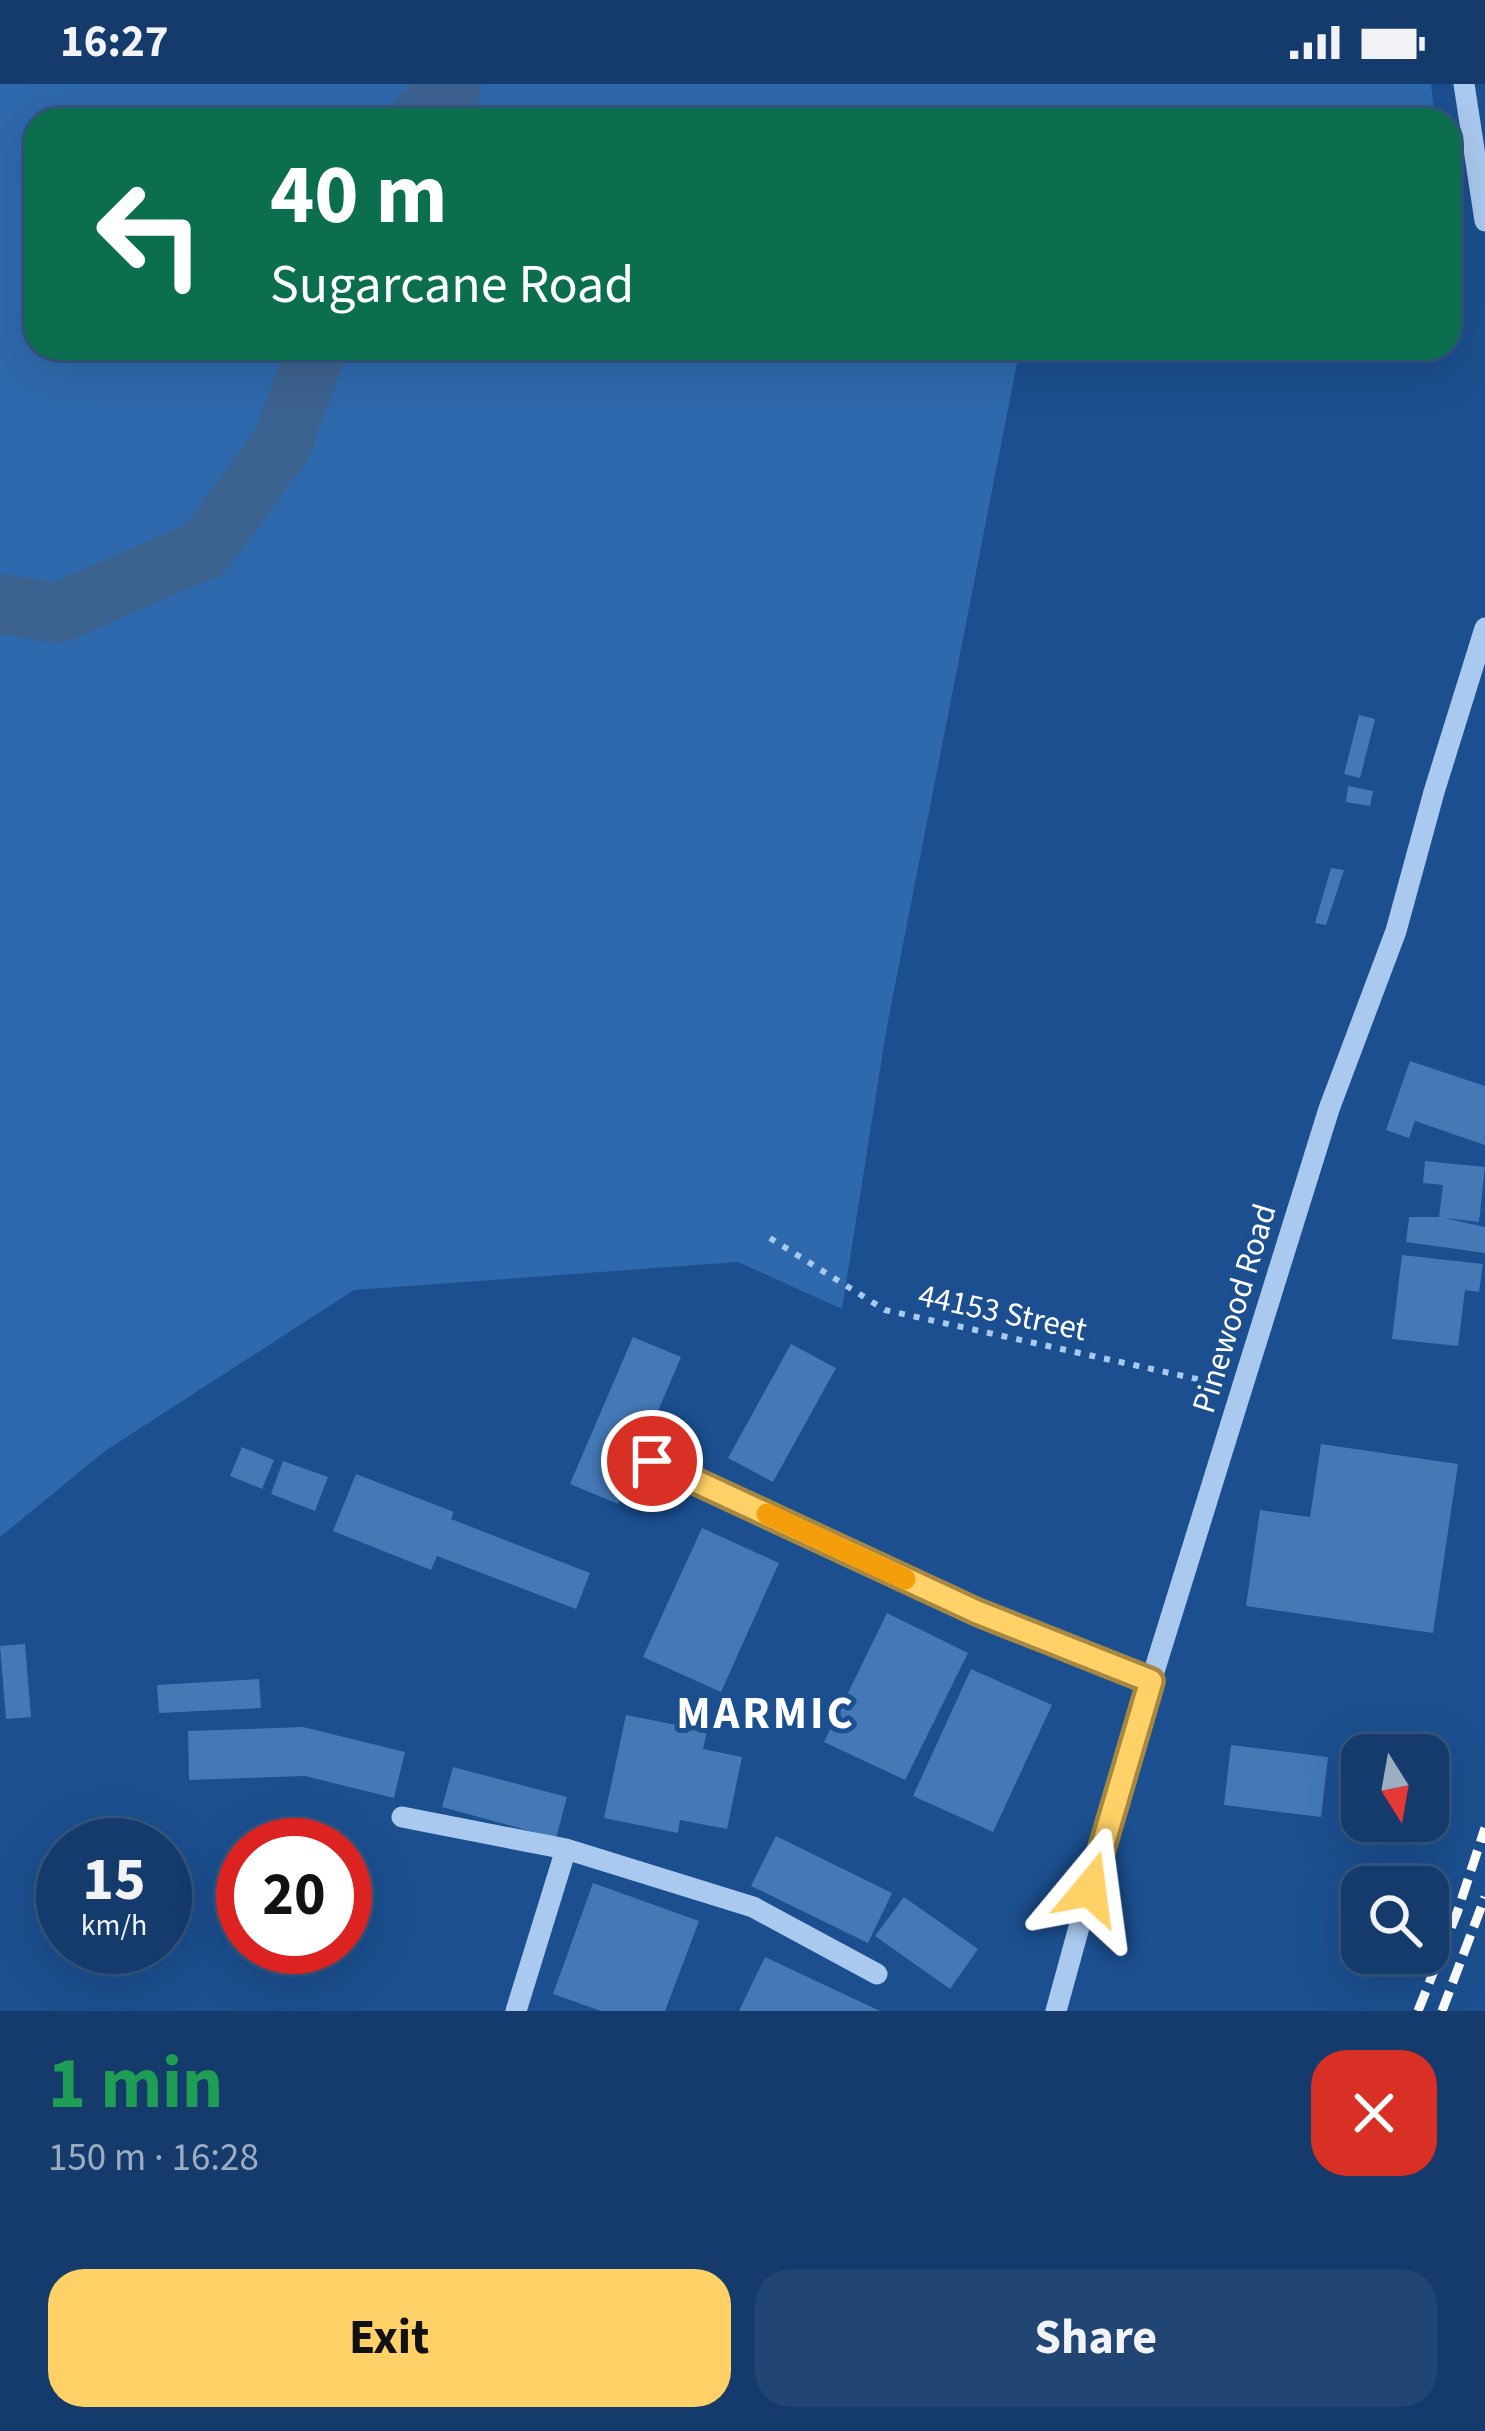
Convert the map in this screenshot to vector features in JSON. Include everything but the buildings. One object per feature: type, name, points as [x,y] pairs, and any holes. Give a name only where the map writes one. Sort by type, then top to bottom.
[{"type":"lane","points":[[1464,84],[1485,221]]},
{"type":"lane","name":"Pinewood Road","points":[[1055,2011],[1151,1681],[1329,1108],[1396,931],[1433,792],[1485,628]]},
{"type":"lane","points":[[652,1461],[977,1612],[1151,1681]]},
{"type":"lane","points":[[402,1817],[566,1850],[753,1907],[877,1974]]},
{"type":"lane","points":[[516,2011],[566,1850]]},
{"type":"path","name":"44153 Street","points":[[770,1238],[885,1310],[1242,1388]]},
{"type":"shaded area","points":[[0,84],[1431,84],[1434,108],[24,108],[24,360],[1018,360],[887,1026],[842,1309],[738,1262],[354,1290],[105,1451],[0,1537]]},
{"type":"waterway","points":[[429,108],[452,84]]},
{"type":"waterway","points":[[0,604],[58,613],[205,549],[282,444],[313,360]]},
{"type":"railway","points":[[1418,2011],[1485,1828]]},
{"type":"railway","points":[[1442,2011],[1485,1897]]},
{"type":"slow traffic","points":[[767,1514],[905,1579]]},
{"type":"district","name":"MARMIC","points":[[766,1712]]},
{"type":"route","points":[[652,1461],[977,1612],[1151,1681],[1090,1889]]}]
